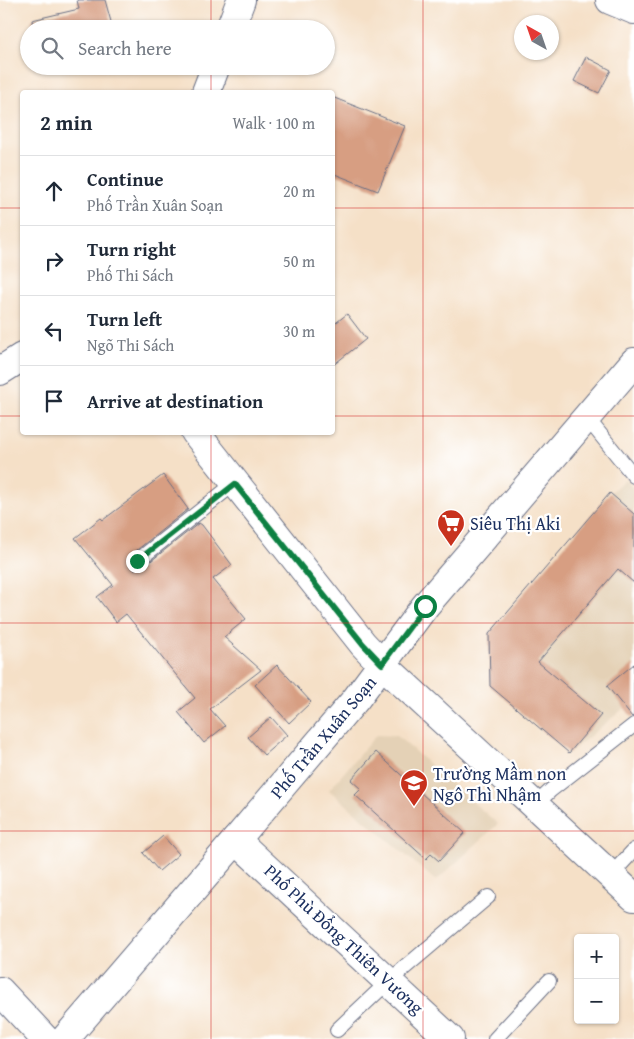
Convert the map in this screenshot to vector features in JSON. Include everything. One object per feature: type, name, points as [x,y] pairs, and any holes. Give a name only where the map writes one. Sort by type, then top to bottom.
[{"type":"street","points":[[234,20],[242,0]]},
{"type":"street","points":[[610,0],[634,10]]},
{"type":"street","points":[[207,90],[213,75]]},
{"type":"street","points":[[0,371],[20,358]]},
{"type":"street","name":"Phố Trần Xuân Soạn","points":[[64,1039],[356,699],[425,606],[634,362]]},
{"type":"street","points":[[196,435],[363,644],[382,664],[634,897]]},
{"type":"street","name":"Phố Phù Đổng Thiên Vương","points":[[236,840],[450,1039]]},
{"type":"street","points":[[0,991],[45,1039]]},
{"type":"lane","points":[[587,418],[634,476]]},
{"type":"lane","points":[[137,561],[235,484]]},
{"type":"lane","points":[[535,805],[551,790],[634,725]]},
{"type":"lane","points":[[611,875],[634,850]]},
{"type":"lane","points":[[336,1030],[389,981],[488,897]]},
{"type":"lane","points":[[495,1039],[549,981]]},
{"type":"shaded area","points":[[625,479],[634,490],[634,700],[569,753],[490,686],[489,634],[610,493]]},
{"type":"shaded area","name":"Trường Mầm non Ngô Thì Nhậm","points":[[376,735],[397,736],[498,824],[436,881],[329,790]]},
{"type":"building","points":[[77,0],[105,0],[111,20],[32,20],[79,9]]},
{"type":"building","points":[[586,57],[611,70],[599,93],[574,81]]},
{"type":"building","points":[[335,98],[405,126],[378,191],[335,174]]},
{"type":"building","points":[[347,314],[366,339],[335,364],[335,324]]},
{"type":"building","points":[[163,475],[188,509],[132,554],[129,558],[130,566],[134,569],[142,568],[199,523],[202,525],[232,565],[213,579],[246,619],[224,637],[261,670],[210,709],[225,726],[204,743],[178,712],[195,698],[126,614],[116,622],[97,597],[113,585],[75,538],[101,518],[103,520]]},
{"type":"building","points":[[610,493],[634,514],[634,583],[618,569],[538,662],[601,715],[569,753],[490,686],[489,634]]},
{"type":"building","points":[[634,664],[634,716],[632,717],[607,686]]},
{"type":"building","points":[[277,665],[311,702],[289,723],[255,685]]},
{"type":"building","points":[[271,717],[287,735],[264,755],[248,737]]},
{"type":"building","points":[[376,752],[465,833],[439,861],[431,854],[426,859],[355,795],[361,789],[351,780]]},
{"type":"building","points":[[163,836],[179,854],[159,871],[143,853]]},
{"type":"place","name":"Siêu Thị Aki","points":[[451,547]]},
{"type":"place","name":"Trường Mầm non Ngô Thì Nhậm","points":[[414,807]]},
{"type":"route","points":[[137,561],[235,484],[363,644],[382,664],[425,606]]}]
